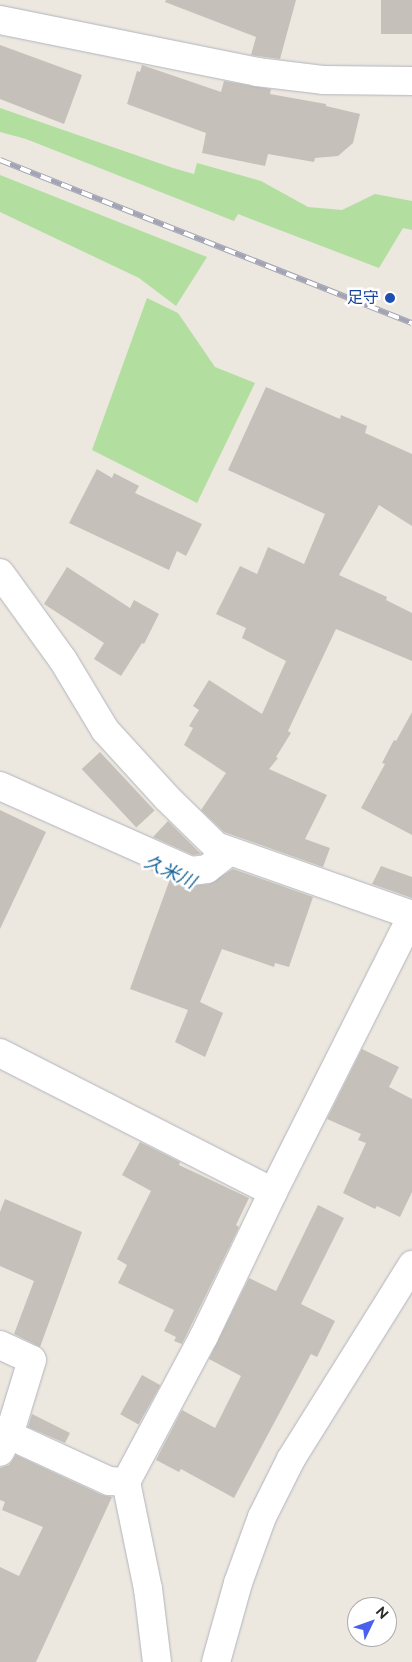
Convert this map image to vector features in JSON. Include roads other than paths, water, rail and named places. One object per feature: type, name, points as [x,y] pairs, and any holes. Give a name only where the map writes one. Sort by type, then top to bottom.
[{"type":"street","points":[[0,20],[257,72],[323,80],[412,81]]},
{"type":"street","points":[[0,573],[63,660],[105,730],[167,798],[216,846],[412,915],[273,1192],[204,1336],[126,1482],[148,1589],[157,1662]]},
{"type":"street","points":[[0,786],[191,871],[208,869],[229,852]]},
{"type":"street","points":[[0,1052],[273,1192]]},
{"type":"street","points":[[216,1662],[238,1583],[262,1517],[291,1459],[412,1265]]},
{"type":"street","points":[[0,1345],[32,1360],[4,1444],[109,1481],[126,1482]]},
{"type":"railway","points":[[0,160],[412,323]]},
{"type":"place","name":"足守","points":[[390,298]]},
{"type":"water label","name":"久米川","points":[[170,872]]}]
